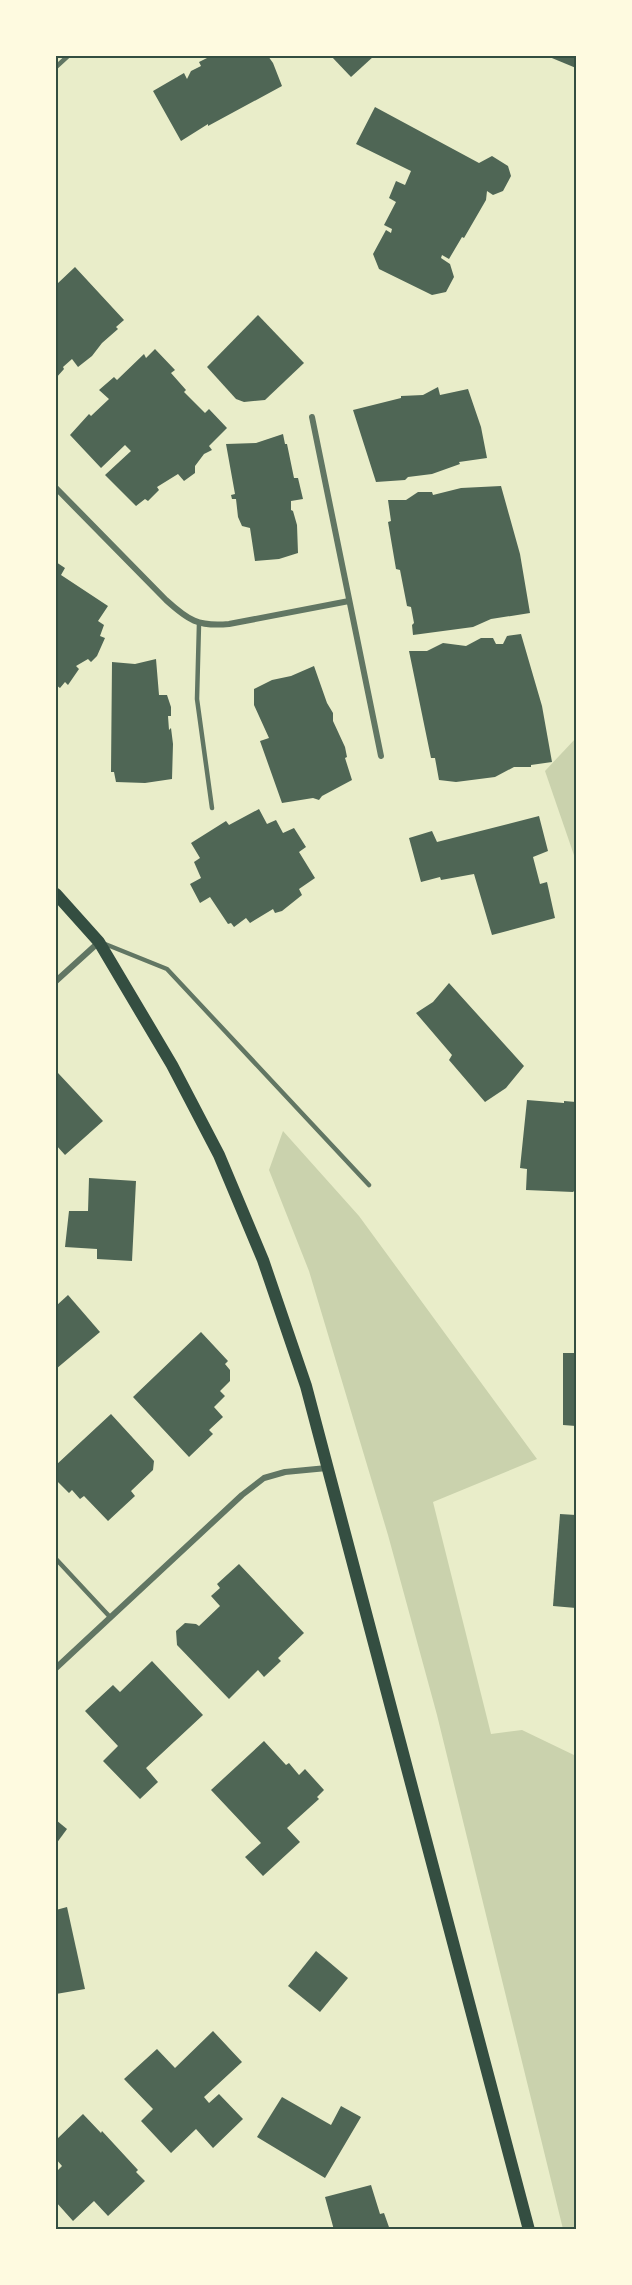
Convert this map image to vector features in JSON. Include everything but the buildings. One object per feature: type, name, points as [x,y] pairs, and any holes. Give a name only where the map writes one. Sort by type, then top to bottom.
[{"type":"main road","points":[[56,894],[99,942],[172,1065],[219,1155],[263,1260],[306,1386],[529,2229]]},
{"type":"street","points":[[312,417],[381,756]]},
{"type":"street","points":[[56,488],[166,600],[184,616],[199,624],[214,626],[229,624],[350,601]]},
{"type":"street","points":[[56,981],[99,942]]},
{"type":"street","points":[[56,1668],[242,1495],[264,1478],[285,1472],[328,1468]]},
{"type":"lane","points":[[56,67],[68,56]]},
{"type":"lane","points":[[199,624],[197,699],[212,808]]},
{"type":"lane","points":[[99,942],[167,969],[369,1185]]},
{"type":"lane","points":[[56,1559],[110,1617]]},
{"type":"green space","points":[[576,738],[576,861],[545,771]]},
{"type":"green space","points":[[283,1131],[359,1216],[537,1459],[433,1502],[491,1734],[522,1730],[576,1756],[576,2229],[563,2229],[437,1715],[388,1535],[309,1271],[269,1170]]}]
